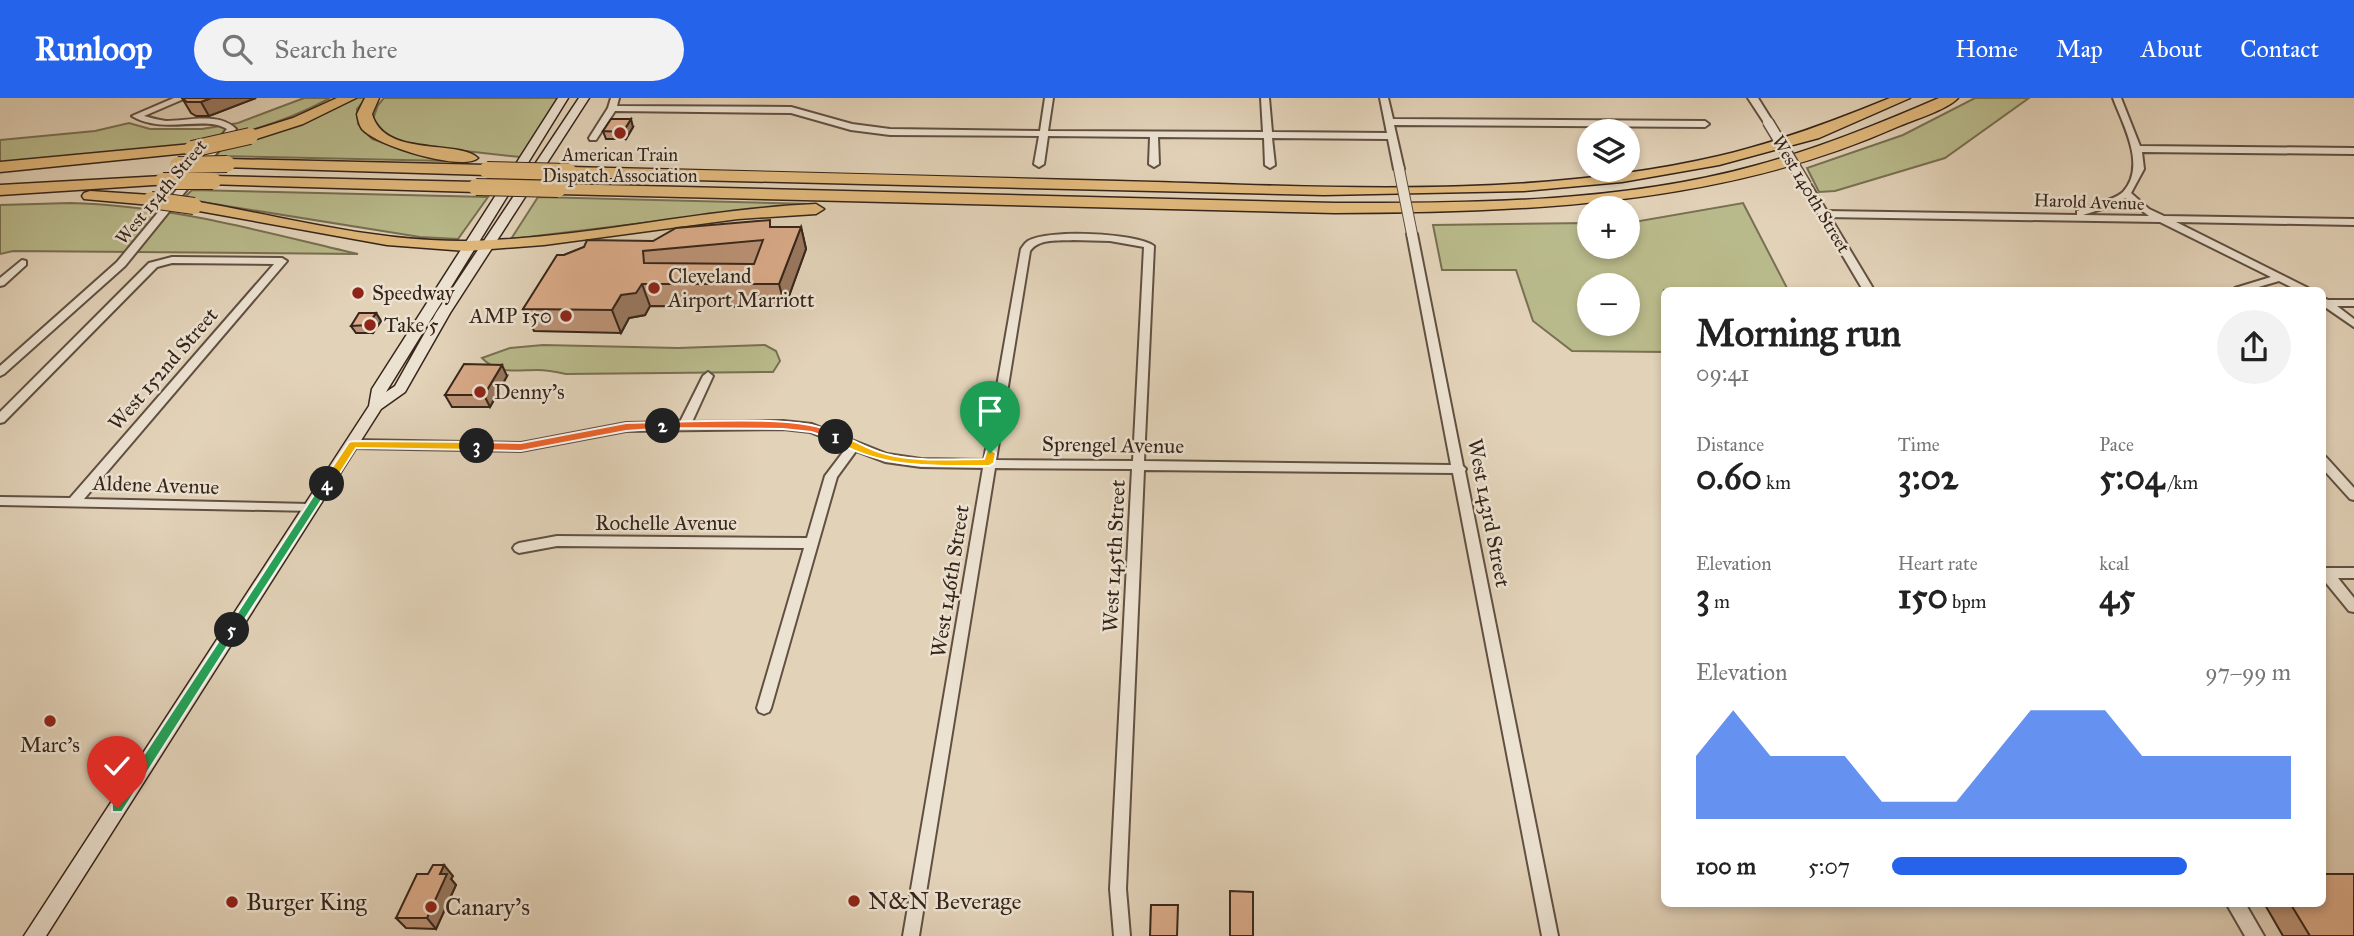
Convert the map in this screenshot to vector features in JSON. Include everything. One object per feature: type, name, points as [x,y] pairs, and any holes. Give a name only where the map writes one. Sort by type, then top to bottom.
[{"type":"highway","points":[[0,167],[192,149],[250,136],[307,117],[349,98]]},
{"type":"highway","points":[[372,98],[363,114],[365,123],[378,136],[416,149],[490,165]]},
{"type":"highway","points":[[0,175],[178,165],[490,165],[1416,191],[1542,185],[1680,167],[1791,141],[1863,116],[1903,98]]},
{"type":"highway","points":[[0,198],[79,196],[150,200],[194,205],[377,238],[469,244],[506,244],[740,214],[804,209],[1171,212],[1503,206],[1601,197],[1704,182],[1782,164],[1836,148],[1900,123],[1951,98]]},
{"type":"highway","points":[[0,190],[163,181],[213,181],[1307,208]]},
{"type":"main road","points":[[34,936],[353,444],[376,406],[379,389],[563,98]]},
{"type":"main road","points":[[376,406],[400,389],[443,313],[584,98]]},
{"type":"street","name":"West 154th Street","points":[[0,372],[121,264],[232,129],[227,124],[161,123],[135,116],[182,98]]},
{"type":"street","points":[[593,138],[612,108],[615,98]]},
{"type":"street","points":[[791,110],[800,98]]},
{"type":"street","points":[[1039,164],[1049,98]]},
{"type":"street","points":[[1265,98],[1270,165]]},
{"type":"street","name":"West 143rd Street","points":[[1384,98],[1460,469],[1550,936]]},
{"type":"street","name":"West 140th Street","points":[[1754,98],[1867,287]]},
{"type":"street","points":[[2068,216],[2099,207],[2126,194],[2138,169],[2137,149],[2117,98]]},
{"type":"street","points":[[612,108],[791,110],[851,127],[890,132],[1392,136]]},
{"type":"street","points":[[1390,122],[1706,124]]},
{"type":"street","points":[[1154,135],[1154,164]]},
{"type":"street","points":[[2137,149],[2354,152]]},
{"type":"street","points":[[2126,194],[2146,211],[2298,287]]},
{"type":"street","name":"Harold Avenue","points":[[1824,214],[2354,222]]},
{"type":"street","name":"West 146th Street","points":[[911,936],[1024,255],[1029,244],[1036,241],[1081,238]]},
{"type":"street","name":"West 145th Street","points":[[1081,238],[1119,238],[1142,241],[1149,246],[1118,889],[1122,936]]},
{"type":"street","name":"West 152nd Street","points":[[0,419],[153,265],[172,260],[282,261],[74,502]]},
{"type":"street","points":[[0,283],[22,263]]},
{"type":"street","points":[[2249,287],[2279,278]]},
{"type":"street","points":[[2326,301],[2354,303]]},
{"type":"street","points":[[2326,302],[2354,324]]},
{"type":"street","points":[[685,425],[708,376]]},
{"type":"street","name":"Sprengel Avenue","points":[[353,444],[521,447],[626,427],[783,425],[812,428],[885,458],[921,463],[1460,469]]},
{"type":"street","points":[[764,708],[831,476],[853,447]]},
{"type":"street","points":[[2326,464],[2354,496]]},
{"type":"street","name":"Aldene Avenue","points":[[0,501],[310,508]]},
{"type":"street","name":"Rochelle Avenue","points":[[519,548],[557,541],[813,543]]},
{"type":"street","points":[[2326,573],[2354,573]]},
{"type":"street","points":[[2326,574],[2354,607]]},
{"type":"street","points":[[2237,907],[2255,936]]},
{"type":"green space","points":[[304,98],[330,98],[292,116],[211,140],[127,153],[0,164],[0,140],[95,131],[129,123],[150,129],[202,129],[238,123]]},
{"type":"green space","points":[[354,98],[366,98],[357,109],[358,124],[372,139],[395,147],[451,158],[448,161],[216,156],[224,145],[312,119]]},
{"type":"green space","points":[[384,98],[560,98],[520,157],[411,145],[386,135],[373,119]]},
{"type":"green space","points":[[1975,98],[2029,98],[1945,158],[1835,191],[1819,192],[1807,168],[1903,135]]},
{"type":"green space","points":[[192,190],[488,197],[458,239],[420,237],[183,199]]},
{"type":"green space","points":[[538,197],[810,204],[511,239]]},
{"type":"green space","points":[[70,203],[180,214],[358,254],[13,251],[0,254],[0,205]]},
{"type":"green space","points":[[1743,203],[1786,287],[1661,287],[1661,352],[1572,351],[1533,321],[1516,270],[1442,270],[1433,225],[1577,223],[1577,259],[1640,259],[1640,221]]},
{"type":"green space","points":[[543,345],[678,348],[765,345],[776,351],[780,361],[773,372],[566,374],[544,370],[501,369],[482,358],[510,348]]},
{"type":"building","points":[[182,98],[211,98],[201,102],[187,102]]},
{"type":"building","points":[[611,119],[631,119],[623,132],[603,131]]},
{"type":"building","points":[[770,220],[770,227],[801,227],[779,284],[642,284],[636,293],[621,295],[612,310],[523,309],[557,255],[584,247],[587,240],[653,241],[676,228]],"holes":[[[763,240],[754,264],[644,263],[643,251]]]},
{"type":"building","points":[[359,313],[376,313],[368,325],[351,326]]},
{"type":"building","points":[[464,364],[502,365],[484,395],[445,395]]},
{"type":"building","points":[[433,865],[444,865],[440,874],[447,874],[427,918],[396,918],[417,874],[428,874]]},
{"type":"building","points":[[2326,874],[2354,874],[2354,936],[2310,936],[2292,907],[2326,907]]},
{"type":"building","points":[[1230,891],[1253,892],[1253,936],[1230,936]]},
{"type":"building","points":[[1151,905],[1178,905],[1177,936],[1150,936]]},
{"type":"place","name":"American Train Dispatch Association","points":[[620,133]]},
{"type":"place","name":"Cleveland Airport Marriott","points":[[654,288]]},
{"type":"place","name":"Speedway","points":[[358,293]]},
{"type":"place","name":"AMP 150","points":[[566,316]]},
{"type":"place","name":"Take 5","points":[[370,325]]},
{"type":"place","name":"Denny's","points":[[480,392]]},
{"type":"place","name":"Marc's","points":[[50,721]]},
{"type":"place","name":"N&N Beverage","points":[[854,901]]},
{"type":"place","name":"Burger King","points":[[232,902]]},
{"type":"place","name":"Canary's","points":[[431,907]]},
{"type":"route","points":[[117,808],[353,444],[521,447],[626,427],[783,425],[812,428],[885,458],[921,463],[989,463],[990,453]]}]
